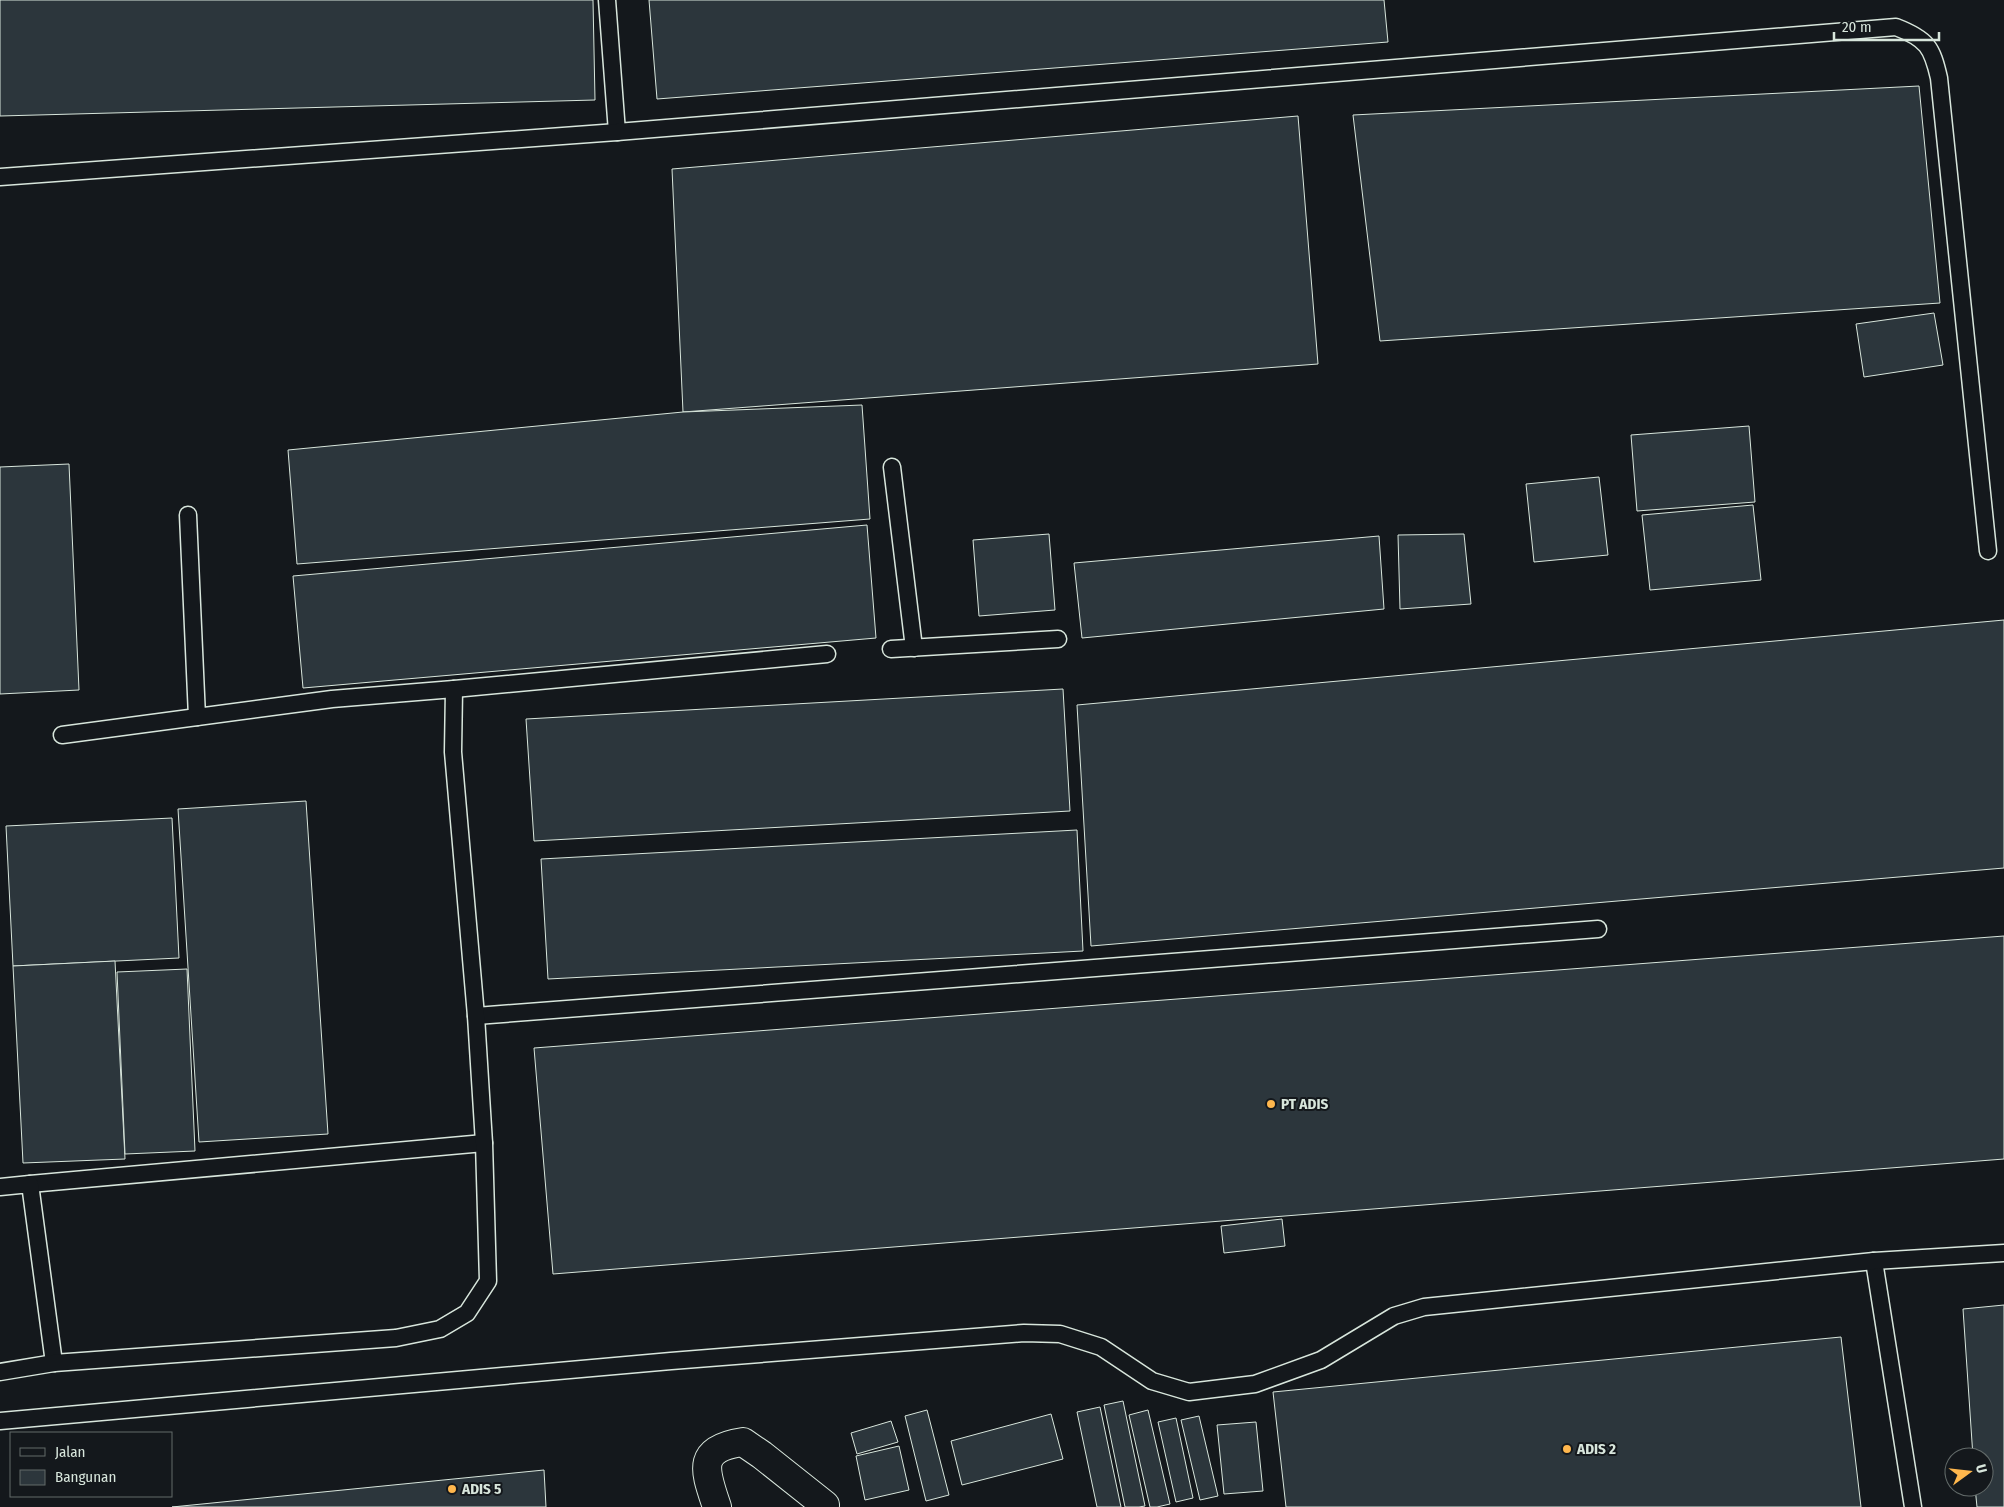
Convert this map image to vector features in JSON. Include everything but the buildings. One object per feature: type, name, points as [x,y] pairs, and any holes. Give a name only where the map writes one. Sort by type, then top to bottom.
[{"type":"street","points":[[717,1507],[707,1476],[707,1462],[717,1449],[729,1444],[743,1442],[825,1505]]},
{"type":"lane","points":[[607,0],[617,132]]},
{"type":"lane","points":[[0,177],[617,132],[1896,28],[1916,35],[1933,53],[1939,78],[1988,551]]},
{"type":"lane","points":[[892,467],[914,648]]},
{"type":"lane","points":[[188,515],[197,717]]},
{"type":"lane","points":[[891,649],[1058,639]]},
{"type":"lane","points":[[62,735],[332,700],[827,654]]},
{"type":"lane","points":[[0,1372],[54,1363],[396,1338],[440,1329],[467,1313],[488,1281],[484,1143],[476,1016],[453,752],[454,689]]},
{"type":"lane","points":[[476,1016],[1598,929]]},
{"type":"lane","points":[[0,1187],[484,1143]]},
{"type":"lane","points":[[30,1184],[54,1363]]},
{"type":"lane","points":[[0,1420],[671,1361],[1024,1333],[1060,1334],[1101,1347],[1152,1381],[1189,1392],[1255,1384],[1321,1360],[1394,1316],[1424,1307],[1874,1261],[2004,1253]]},
{"type":"lane","points":[[1874,1261],[1913,1507]]},
{"type":"place","name":"PT ADIS","points":[[1271,1104]]},
{"type":"place","name":"ADIS 2","points":[[1567,1449]]},
{"type":"place","name":"ADIS 5","points":[[452,1489]]}]
